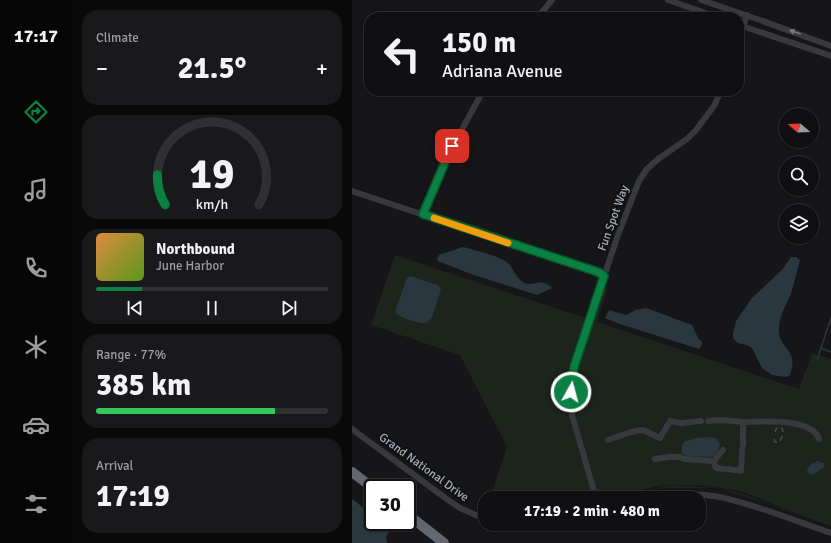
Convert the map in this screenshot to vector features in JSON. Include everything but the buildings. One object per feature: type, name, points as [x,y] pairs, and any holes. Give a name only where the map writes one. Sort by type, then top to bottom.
[{"type":"highway","points":[[352,472],[364,481]]},
{"type":"highway","points":[[416,521],[444,543]]},
{"type":"street","points":[[542,12],[552,0]]},
{"type":"street","points":[[668,0],[703,12]]},
{"type":"street","points":[[701,0],[738,12]]},
{"type":"street","points":[[744,14],[831,46]]},
{"type":"street","points":[[744,20],[747,15]]},
{"type":"street","points":[[744,26],[831,56]]},
{"type":"street","points":[[423,214],[452,146],[479,96]]},
{"type":"street","name":"Fun Spot Way","points":[[594,491],[572,415],[571,392],[576,360],[604,276],[639,181],[649,167],[688,139],[714,106],[719,96]]},
{"type":"street","points":[[352,191],[598,272],[604,276]]},
{"type":"street","points":[[608,440],[643,430],[652,436],[660,438],[670,421],[681,423],[702,421]]},
{"type":"street","points":[[708,421],[776,421],[810,428],[819,439]]},
{"type":"street","points":[[714,461],[716,468],[741,471],[743,422]]},
{"type":"street","name":"Grand National Drive","points":[[352,429],[448,500],[460,508],[478,516]]},
{"type":"street","points":[[714,461],[723,450]]},
{"type":"street","points":[[655,458],[680,458],[714,461]]},
{"type":"street","points":[[706,496],[719,497],[758,508],[831,533]]},
{"type":"shaded area","points":[[463,247],[491,255],[505,261],[510,265],[518,278],[527,284],[540,282],[547,284],[552,288],[537,295],[471,274],[438,261],[437,259],[439,255]]},
{"type":"shaded area","points":[[395,255],[594,321],[604,290],[608,287],[597,322],[799,389],[812,353],[831,359],[831,526],[789,511],[741,491],[698,485],[658,486],[635,491],[492,491],[507,447],[460,355],[371,325]]},
{"type":"shaded area","points":[[791,257],[796,257],[800,260],[791,293],[781,317],[779,327],[780,338],[791,355],[792,360],[790,375],[786,377],[772,375],[762,368],[752,348],[738,343],[733,338],[733,333],[736,321],[752,298],[782,270]]},
{"type":"shaded area","points":[[410,276],[438,285],[441,290],[432,317],[427,323],[420,323],[410,320],[395,312],[406,280]]},
{"type":"shaded area","points":[[646,308],[692,325],[698,338],[702,342],[701,347],[699,349],[605,318],[609,310],[626,315],[636,310]]},
{"type":"shaded area","points":[[712,437],[717,439],[720,445],[717,452],[712,457],[686,456],[682,453],[682,445],[684,442],[696,438]]},
{"type":"shaded area","points":[[818,461],[824,463],[824,467],[813,475],[809,474],[807,470],[811,464]]},
{"type":"shaded area","points":[[668,486],[714,488],[664,488],[642,491]]},
{"type":"shaded area","points":[[727,490],[746,495],[831,528],[763,502]]},
{"type":"shaded area","points":[[352,499],[364,508],[364,531],[389,531],[386,537],[387,543],[352,543]]},
{"type":"waterway","points":[[817,360],[831,318]]},
{"type":"waterway","points":[[821,348],[831,352]]},
{"type":"railway","points":[[774,439],[775,442],[779,442],[783,432],[782,428],[779,427],[775,432]]},
{"type":"slow traffic","points":[[434,218],[508,243]]},
{"type":"route","points":[[452,146],[423,214],[598,272],[604,276],[574,367],[571,392]]}]
